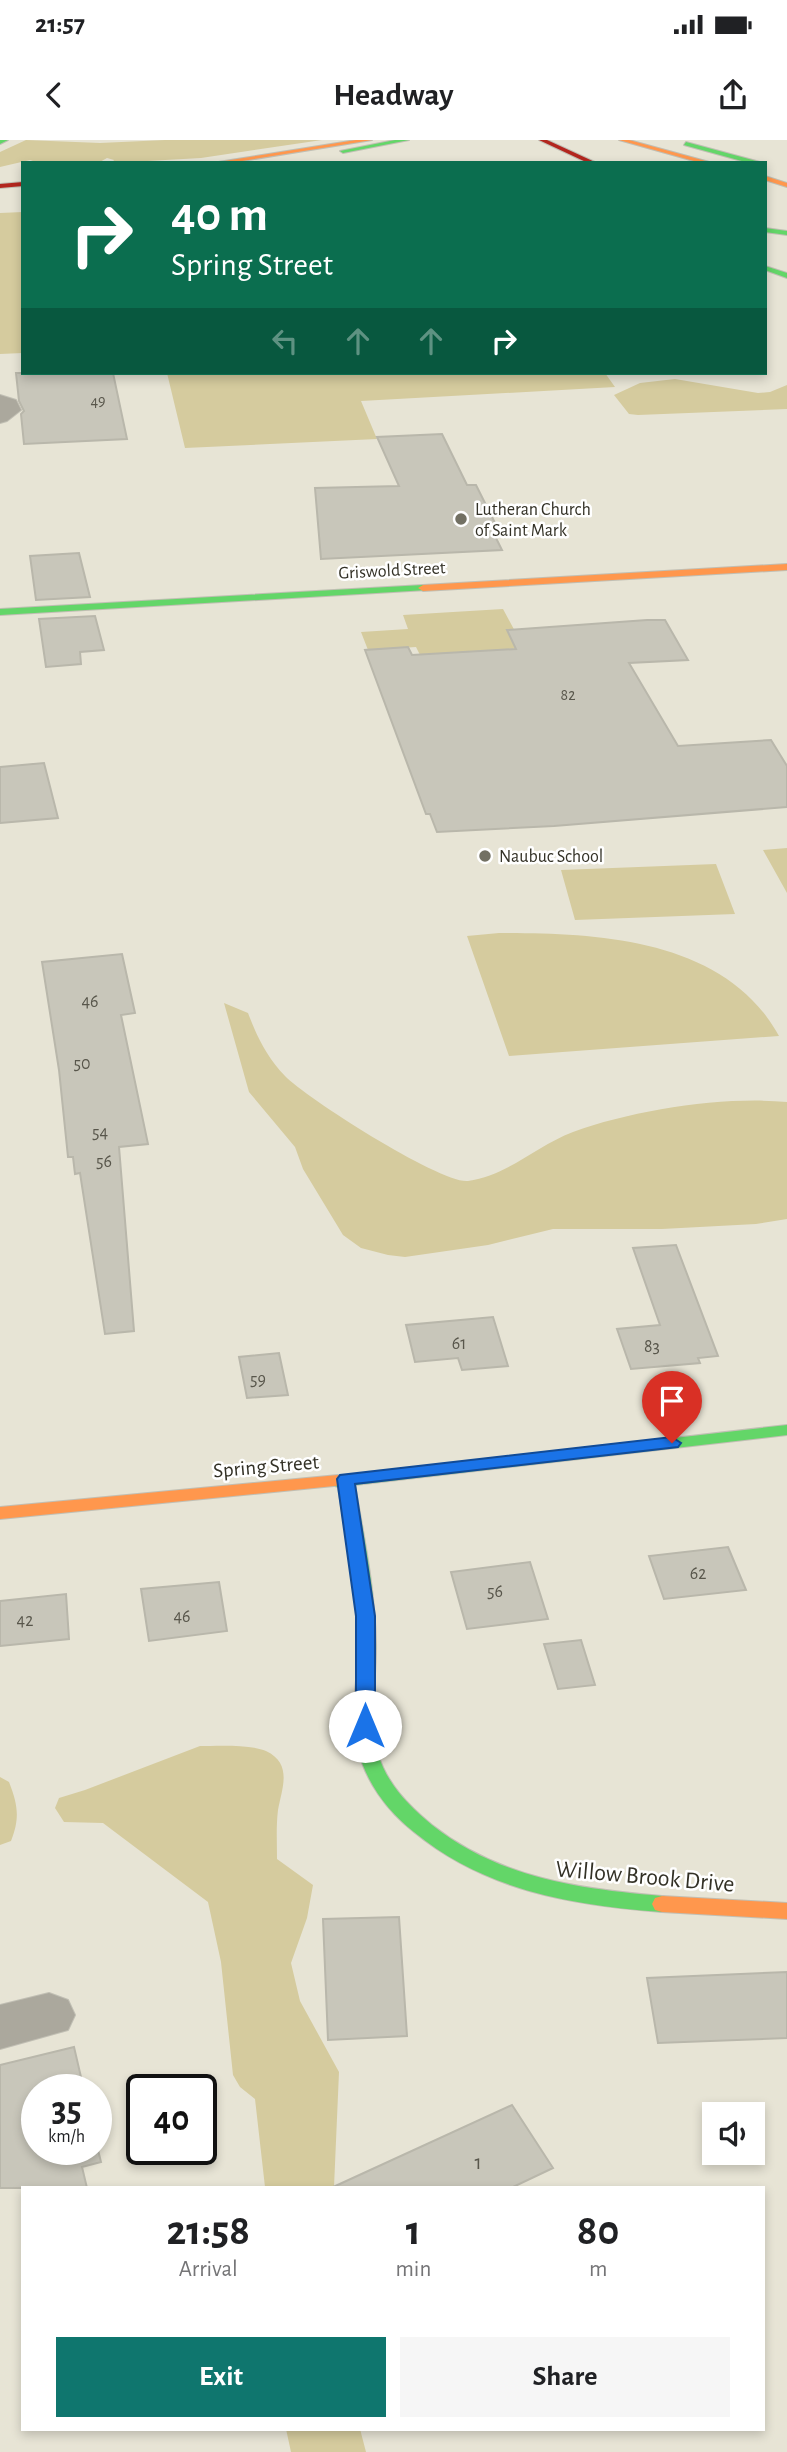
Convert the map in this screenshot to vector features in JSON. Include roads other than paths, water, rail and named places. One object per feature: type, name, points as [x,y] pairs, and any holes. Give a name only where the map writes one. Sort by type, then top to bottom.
[{"type":"main road","points":[[0,142],[5,140]]},
{"type":"main road","points":[[228,161],[369,140]]},
{"type":"main road","points":[[277,161],[406,140]]},
{"type":"main road","points":[[542,140],[589,161]]},
{"type":"main road","points":[[622,140],[702,161]]},
{"type":"main road","points":[[672,140],[751,161]]},
{"type":"main road","points":[[767,165],[787,171]]},
{"type":"main road","points":[[767,179],[787,185]]},
{"type":"main road","points":[[0,186],[21,184]]},
{"type":"main road","points":[[0,192],[21,190]]},
{"type":"main road","points":[[0,202],[21,201]]},
{"type":"main road","points":[[767,230],[787,233]]},
{"type":"main road","points":[[767,269],[787,276]]},
{"type":"main road","name":"Griswold Street","points":[[0,612],[787,567]]},
{"type":"main road","name":"Spring Street","points":[[0,1513],[346,1479],[787,1430]]},
{"type":"main road","name":"Willow Brook Drive","points":[[346,1479],[366,1616],[366,1741],[378,1777],[413,1822],[436,1842],[464,1858],[496,1875],[538,1889],[589,1898],[787,1910]]},
{"type":"street","points":[[0,401],[9,404],[11,410],[0,417]]},
{"type":"street","points":[[0,2027],[49,2015]]},
{"type":"place","name":"Lutheran Church of Saint Mark","points":[[461,519]]},
{"type":"place","name":"Naubuc School","points":[[485,856]]}]
